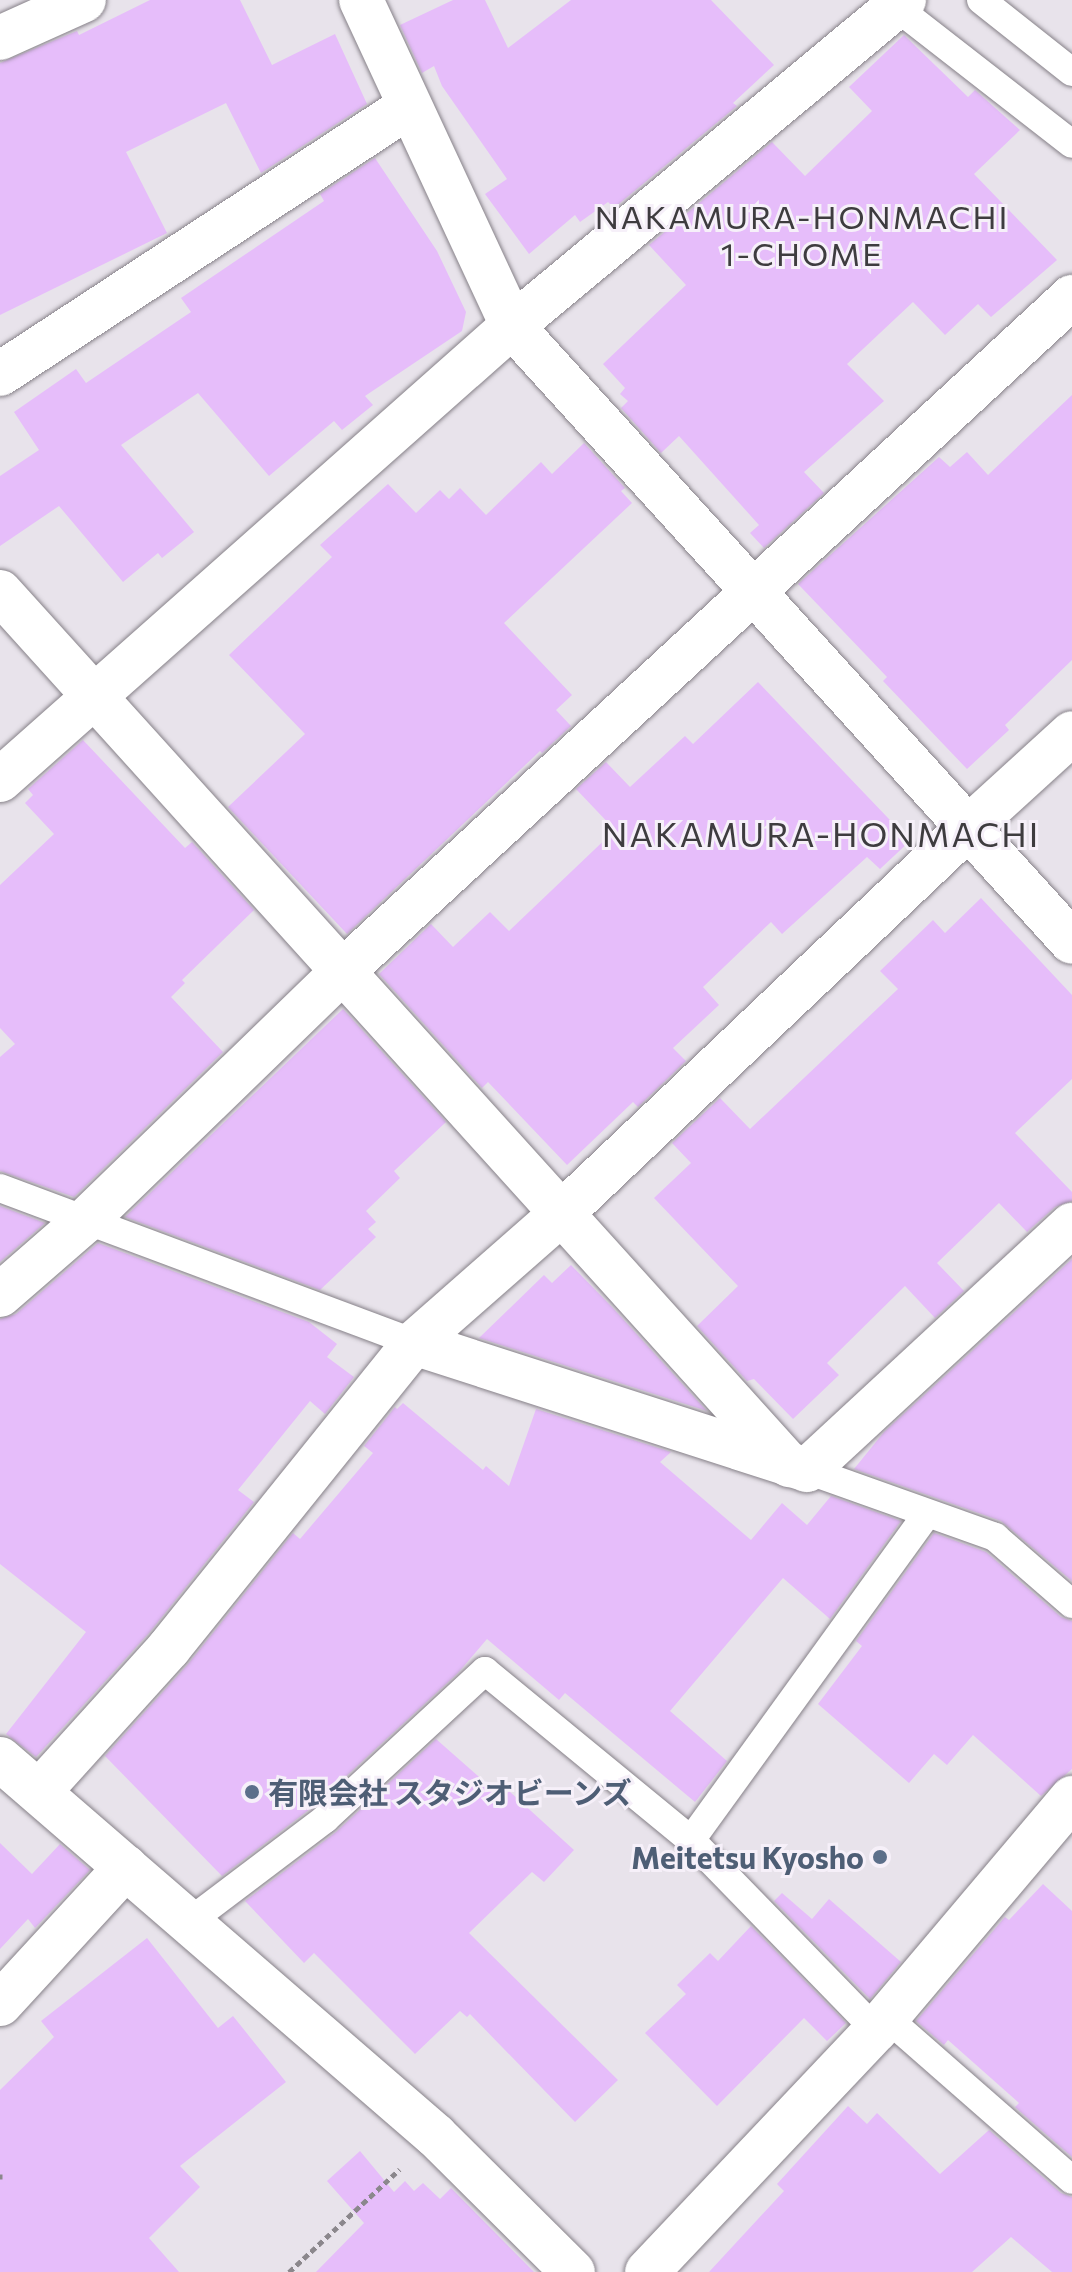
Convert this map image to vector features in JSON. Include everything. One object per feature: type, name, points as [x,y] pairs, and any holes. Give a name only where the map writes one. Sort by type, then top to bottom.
[{"type":"street","points":[[0,38],[84,0]]},
{"type":"street","points":[[361,0],[512,326],[1072,942]]},
{"type":"street","points":[[0,780],[512,326],[896,2]]},
{"type":"street","points":[[0,374],[408,107]]},
{"type":"street","points":[[0,1295],[84,1222],[343,971],[1072,297]]},
{"type":"street","points":[[0,592],[562,1213],[798,1467]]},
{"type":"street","points":[[39,1792],[169,1648],[414,1343],[562,1213],[1072,733]]},
{"type":"street","points":[[798,1467],[1072,1225]]},
{"type":"street","points":[[414,1343],[798,1467]]},
{"type":"street","points":[[0,1759],[436,2136],[573,2272]]},
{"type":"street","points":[[647,2272],[881,2024],[1072,1798]]},
{"type":"street","points":[[0,2004],[126,1867]]},
{"type":"lane","points":[[981,0],[1072,72]]},
{"type":"lane","points":[[896,2],[1072,144]]},
{"type":"lane","points":[[0,1188],[414,1343]]},
{"type":"lane","points":[[798,1467],[995,1537],[1072,1604]]},
{"type":"lane","points":[[691,1840],[927,1514]]},
{"type":"lane","points":[[189,1922],[325,1819],[485,1671],[691,1840],[881,2024],[1072,2180]]},
{"type":"path","points":[[289,2272],[436,2136]]},
{"type":"building","points":[[150,0],[240,0],[272,65],[335,34],[367,104],[261,173],[226,103],[126,152],[167,233],[0,315],[0,63],[77,31],[79,35]]},
{"type":"building","points":[[453,0],[485,0],[508,48],[571,0],[711,0],[774,65],[733,103],[737,106],[614,208],[608,202],[580,222],[575,215],[529,254],[485,194],[507,179],[442,86],[434,66],[422,73],[400,25]]},
{"type":"building","points":[[904,35],[968,97],[975,90],[1020,130],[974,174],[1057,260],[991,317],[978,304],[945,335],[913,302],[847,364],[884,401],[804,472],[824,493],[764,548],[750,533],[759,525],[679,436],[661,453],[621,408],[628,401],[620,394],[625,388],[603,364],[686,285],[649,245],[772,142],[805,176],[872,111],[849,87]]},
{"type":"building","points":[[375,158],[437,251],[466,312],[462,331],[365,396],[373,405],[342,430],[334,421],[269,476],[198,393],[121,445],[194,532],[162,558],[158,553],[123,582],[59,506],[0,546],[0,476],[39,450],[14,412],[76,369],[86,383],[191,312],[181,298],[324,201],[320,194]]},
{"type":"building","points":[[1072,395],[1072,660],[1005,725],[1009,730],[967,769],[883,681],[887,677],[798,584],[939,457],[950,467],[967,452],[988,475]]},
{"type":"building","points":[[584,443],[625,488],[621,491],[632,503],[504,623],[572,695],[556,710],[571,726],[542,753],[540,751],[347,934],[228,807],[305,734],[229,655],[332,557],[320,545],[388,484],[416,513],[440,490],[449,499],[460,488],[486,515],[541,462],[552,474]]},
{"type":"building","points":[[758,682],[910,841],[880,869],[867,857],[782,934],[771,922],[703,987],[719,1005],[673,1048],[686,1061],[638,1107],[633,1102],[567,1165],[488,1082],[482,1088],[379,974],[431,924],[453,947],[490,912],[509,931],[615,830],[576,789],[606,762],[630,787],[685,736],[693,744]]},
{"type":"building","points":[[83,740],[185,848],[192,842],[254,910],[182,980],[185,983],[171,997],[223,1052],[74,1197],[0,1171],[0,1057],[15,1044],[0,1028],[0,885],[54,834],[25,803],[33,795],[28,789]]},
{"type":"building","points":[[981,898],[1072,995],[1072,1079],[1015,1133],[1072,1192],[1072,1201],[1055,1207],[1027,1232],[999,1203],[937,1263],[964,1291],[935,1318],[905,1286],[827,1363],[839,1375],[793,1419],[754,1379],[747,1381],[697,1326],[738,1286],[654,1198],[691,1163],[672,1143],[720,1098],[750,1129],[898,989],[880,971],[933,920],[945,933]]},
{"type":"building","points":[[343,1009],[446,1122],[394,1171],[400,1178],[366,1211],[376,1222],[368,1229],[376,1237],[320,1290],[125,1217]]},
{"type":"building","points":[[0,1206],[45,1223],[0,1262]]},
{"type":"building","points":[[98,1243],[309,1322],[337,1344],[327,1357],[354,1377],[325,1414],[310,1401],[238,1490],[254,1502],[150,1632],[36,1757],[6,1734],[86,1632],[0,1564],[0,1319],[16,1314]]},
{"type":"building","points":[[1072,1259],[1072,1581],[1001,1521],[854,1469],[884,1432]]},
{"type":"building","points":[[571,1265],[707,1411],[479,1338],[544,1275],[552,1283]]},
{"type":"building","points":[[403,1403],[483,1470],[486,1466],[509,1486],[536,1409],[671,1452],[660,1462],[751,1540],[782,1503],[807,1525],[831,1496],[901,1521],[830,1619],[783,1578],[670,1711],[727,1761],[695,1802],[565,1693],[559,1700],[487,1639],[458,1673],[314,1806],[222,1876],[105,1756],[188,1664],[293,1533],[300,1539],[373,1453],[364,1446],[395,1407],[397,1409]]},
{"type":"building","points":[[934,1533],[986,1552],[1061,1617],[1072,1621],[1072,1769],[1041,1796],[973,1735],[947,1765],[934,1754],[909,1783],[818,1704],[862,1646],[856,1641]]},
{"type":"building","points":[[436,1739],[503,1798],[509,1791],[574,1850],[544,1882],[532,1872],[469,1933],[618,2080],[575,2122],[470,2014],[467,2017],[460,2011],[415,2054],[314,1953],[304,1963],[245,1901],[336,1832]]},
{"type":"building","points":[[0,1843],[32,1874],[60,1844],[90,1870],[35,1928],[28,1919],[0,1949]]},
{"type":"building","points":[[1043,1884],[1072,1911],[1072,2157],[1015,2107],[1019,2103],[948,2040],[944,2045],[916,2021],[1005,1917],[1009,1920]]},
{"type":"building","points":[[782,1893],[812,1919],[829,1899],[901,1962],[870,1999],[774,1901]]},
{"type":"building","points":[[751,1926],[846,2023],[827,2041],[804,2018],[717,2106],[645,2033],[686,1994],[677,1985],[710,1953],[718,1961]]},
{"type":"building","points":[[147,1938],[218,2028],[233,2016],[286,2082],[180,2166],[200,2187],[149,2238],[179,2272],[0,2272],[0,2090],[54,2037],[41,2021]]},
{"type":"building","points":[[848,2106],[867,2124],[877,2113],[940,2174],[989,2130],[1061,2193],[1072,2197],[1072,2272],[1052,2272],[1011,2237],[972,2272],[709,2272],[784,2191],[777,2184]]},
{"type":"building","points":[[360,2151],[394,2192],[405,2181],[414,2191],[423,2183],[440,2199],[451,2188],[534,2272],[316,2272],[364,2223],[327,2181]]},
{"type":"place","name":"有限会社 スタジオビーンズ","points":[[252,1792]]},
{"type":"place","name":"Meitetsu Kyosho","points":[[880,1857]]},
{"type":"district","name":"NAKAMURA-HONMACHI 1-CHOME","points":[[802,236]]},
{"type":"district","name":"NAKAMURA-HONMACHI","points":[[821,834]]}]
